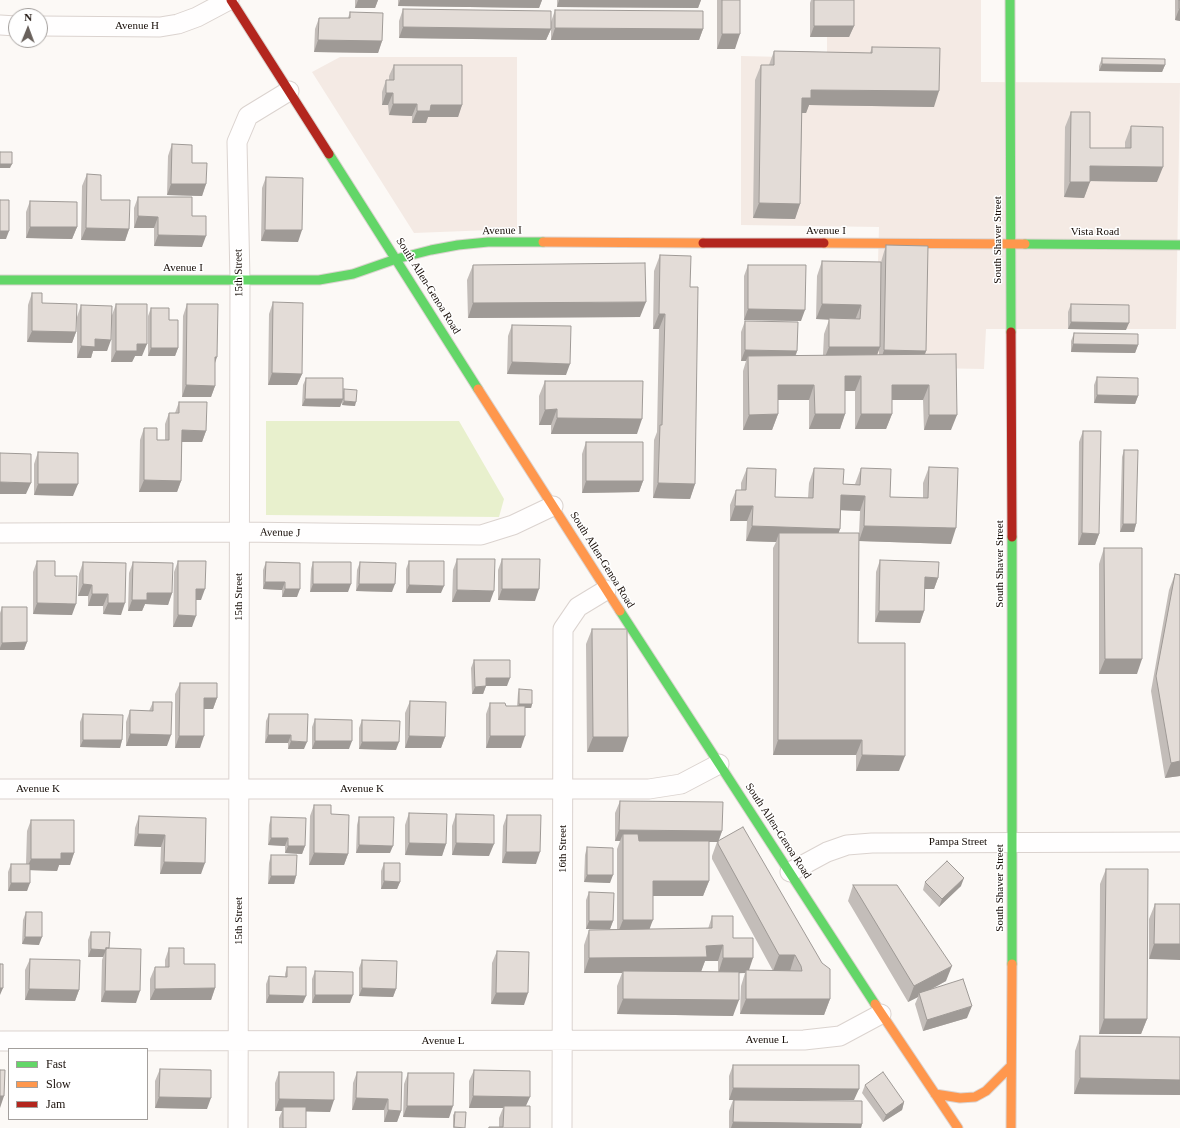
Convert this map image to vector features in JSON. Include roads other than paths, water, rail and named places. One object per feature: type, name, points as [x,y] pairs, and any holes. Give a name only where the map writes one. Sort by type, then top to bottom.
[{"type":"main road","name":"South Allen-Genoa Road","points":[[230,0],[606,590],[881,1014],[958,1128]]},
{"type":"main road","name":"South Shaver Street","points":[[1010,0],[1013,842],[1011,1128]]},
{"type":"main road","name":"Avenue I","points":[[0,280],[319,280],[353,274],[396,259],[430,250],[488,242],[1010,244]]},
{"type":"main road","name":"Vista Road","points":[[1010,244],[1180,244]]},
{"type":"main road","points":[[935,1094],[960,1098],[975,1097],[986,1091],[1011,1066]]},
{"type":"street","name":"Avenue H","points":[[48,26],[160,27],[178,24],[197,17],[230,0]]},
{"type":"street","name":"15th Street","points":[[238,1128],[240,280],[236,142],[248,116],[289,91]]},
{"type":"street","name":"Avenue J","points":[[0,533],[239,532],[481,535],[513,525],[553,506]]},
{"type":"street","name":"16th Street","points":[[562,1128],[563,629],[578,607],[606,590]]},
{"type":"street","name":"Avenue K","points":[[0,789],[649,789],[681,784],[719,764]]},
{"type":"street","name":"Pampa Street","points":[[790,872],[827,852],[847,845],[884,843],[1180,842]]},
{"type":"street","name":"Avenue L","points":[[0,1041],[804,1040],[840,1036],[881,1014]]}]
